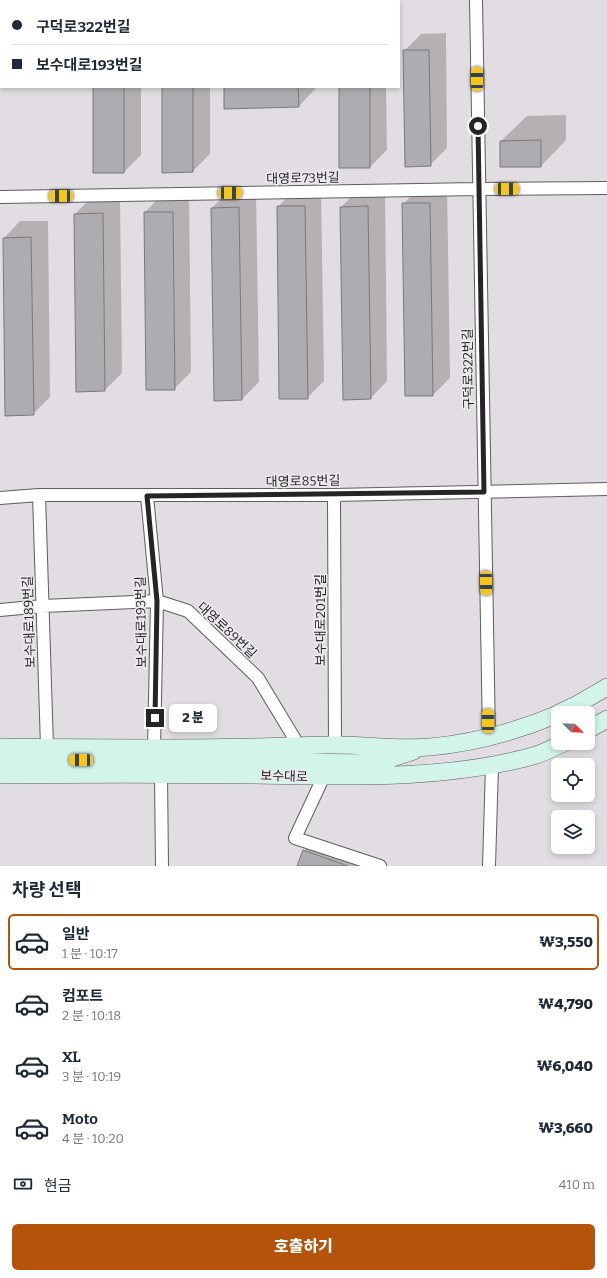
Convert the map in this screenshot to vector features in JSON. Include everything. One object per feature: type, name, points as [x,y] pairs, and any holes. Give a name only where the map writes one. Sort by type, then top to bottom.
[{"type":"main road","points":[[574,706],[607,687]]},
{"type":"main road","points":[[0,759],[377,762],[429,747],[489,736],[532,725],[551,717]]},
{"type":"main road","points":[[595,726],[607,719]]},
{"type":"main road","points":[[0,747],[154,748],[335,745],[429,747]]},
{"type":"main road","name":"보수대로","points":[[0,775],[161,774],[323,778],[408,775],[492,765],[535,755],[551,748]]},
{"type":"street","name":"구덕로322번길","points":[[476,0],[478,189],[489,736]]},
{"type":"street","name":"대영로73번길","points":[[0,197],[607,188]]},
{"type":"street","name":"대영로85번길","points":[[0,498],[39,495],[334,495],[607,489]]},
{"type":"street","name":"보수대로189번길","points":[[39,495],[47,747]]},
{"type":"street","name":"보수대로201번길","points":[[334,495],[335,745]]},
{"type":"street","name":"보수대로193번길","points":[[147,496],[157,601],[154,748]]},
{"type":"street","name":"대영로89번길","points":[[0,610],[43,606],[157,601],[188,611],[258,678],[299,746]]},
{"type":"street","points":[[489,866],[492,765]]},
{"type":"street","points":[[161,774],[162,866]]},
{"type":"street","points":[[323,778],[295,838],[380,866]]},
{"type":"building","points":[[403,50],[429,50],[431,166],[405,167]]},
{"type":"building","points":[[93,88],[124,88],[124,173],[93,173]]},
{"type":"building","points":[[162,88],[193,88],[193,172],[162,173]]},
{"type":"building","points":[[224,88],[298,88],[299,107],[224,109]]},
{"type":"building","points":[[339,88],[370,88],[370,168],[339,168]]},
{"type":"building","points":[[541,140],[541,167],[500,167],[500,141]]},
{"type":"building","points":[[402,203],[430,203],[433,396],[405,396]]},
{"type":"building","points":[[277,206],[305,206],[308,399],[279,399]]},
{"type":"building","points":[[368,206],[371,399],[343,400],[340,207]]},
{"type":"building","points":[[239,207],[242,400],[214,401],[211,208]]},
{"type":"building","points":[[144,212],[173,212],[175,390],[146,390]]},
{"type":"building","points":[[103,213],[105,391],[76,392],[74,214]]},
{"type":"building","points":[[31,237],[34,415],[5,416],[3,238]]},
{"type":"building","points":[[303,850],[348,866],[297,866]]},
{"type":"route","points":[[155,718],[157,601],[147,496],[334,495],[484,492],[478,126]]}]
